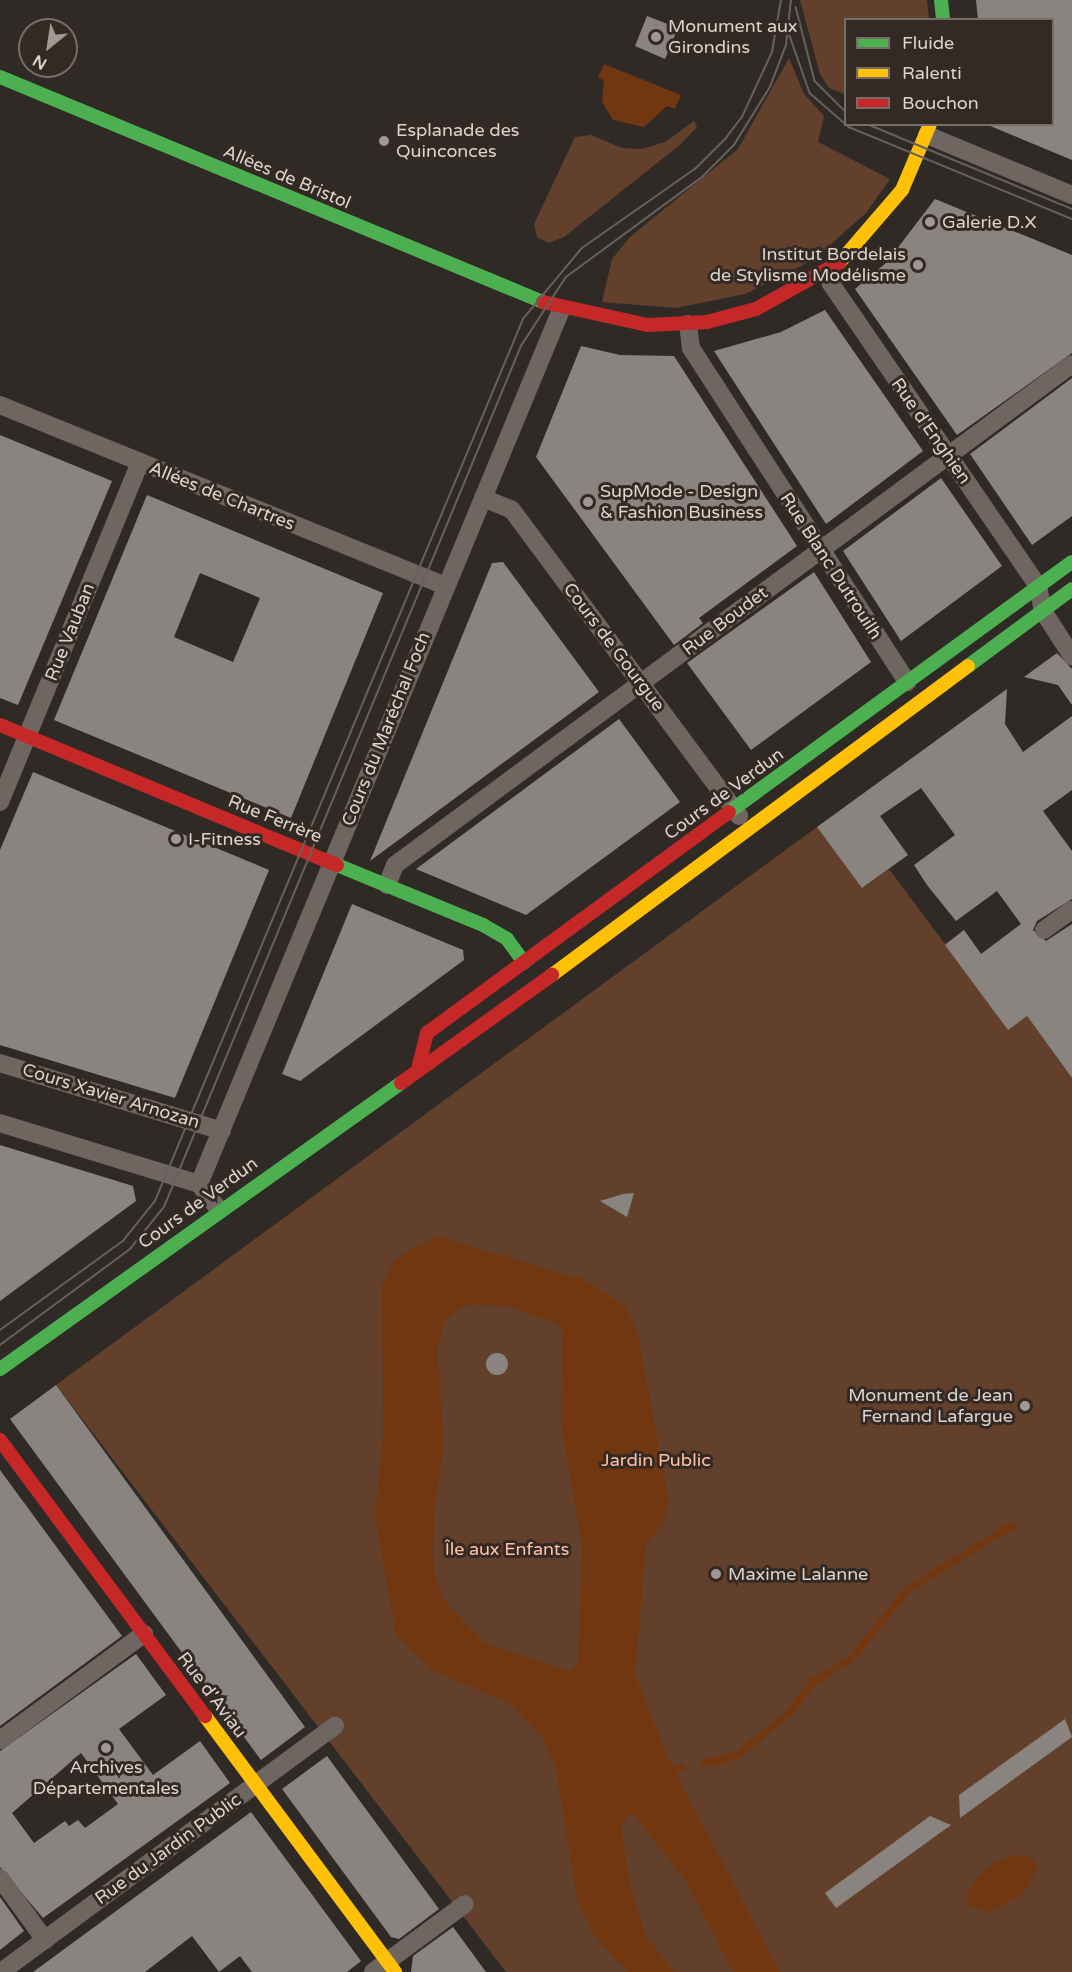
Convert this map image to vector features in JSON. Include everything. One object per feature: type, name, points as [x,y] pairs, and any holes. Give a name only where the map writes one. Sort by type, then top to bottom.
[{"type":"main road","points":[[940,0],[943,18]]},
{"type":"main road","name":"Allées de Bristol","points":[[0,78],[561,310],[617,323],[688,324],[756,309],[825,275],[878,225],[907,181],[928,130]]},
{"type":"main road","name":"Cours de Verdun","points":[[418,1069],[427,1034],[1072,562]]},
{"type":"main road","name":"Cours de Verdun","points":[[0,1369],[219,1210],[477,1028],[746,827],[1072,589]]},
{"type":"main road","name":"Rue Ferrère","points":[[0,725],[387,885],[507,939],[524,962]]},
{"type":"main road","points":[[477,1028],[518,979],[524,962]]},
{"type":"main road","name":"Rue d'Aviau","points":[[0,1440],[256,1784],[385,1969]]},
{"type":"street","points":[[928,130],[1072,195]]},
{"type":"street","name":"Rue d'Enghien","points":[[825,275],[1038,586]]},
{"type":"street","name":"Cours du Maréchal Foch","points":[[199,1184],[561,310]]},
{"type":"street","name":"Rue Blanc Dutrouilh","points":[[688,324],[692,348],[907,682]]},
{"type":"street","name":"Rue Boudet","points":[[387,885],[395,865],[1072,363]]},
{"type":"street","name":"Allées de Chartres","points":[[0,405],[445,586]]},
{"type":"street","name":"Rue Vauban","points":[[0,802],[140,462]]},
{"type":"street","name":"Cours de Gourgue","points":[[483,498],[512,510],[746,827]]},
{"type":"street","points":[[1038,586],[1043,611],[1072,656]]},
{"type":"street","points":[[1044,930],[1072,910]]},
{"type":"street","name":"Cours Xavier Arnozan","points":[[0,1063],[222,1131]]},
{"type":"street","points":[[0,1123],[199,1184],[219,1210]]},
{"type":"street","points":[[0,1740],[144,1634]]},
{"type":"street","name":"Rue du Jardin Public","points":[[1,1972],[335,1726]]},
{"type":"street","points":[[0,1878],[45,1940]]},
{"type":"street","points":[[385,1969],[465,1904]]},
{"type":"green space","points":[[800,0],[927,0],[929,18],[844,18],[844,94],[829,88],[820,74]]},
{"type":"green space","points":[[789,58],[804,94],[824,116],[818,142],[890,179],[866,213],[813,260],[745,294],[676,308],[602,302],[612,259],[630,237],[738,149]]},
{"type":"green space","points":[[694,121],[697,127],[681,144],[564,237],[549,243],[537,237],[534,224],[575,137],[591,135],[622,148],[642,149],[665,142]]},
{"type":"green space","name":"Jardin Public","points":[[817,827],[864,887],[889,869],[945,944],[964,930],[1072,1078],[1072,1972],[506,1972],[56,1385]]},
{"type":"shaded area","points":[[604,64],[681,95],[675,109],[667,106],[644,127],[613,120],[602,102],[604,80],[598,78]]},
{"type":"shaded area","points":[[436,1236],[585,1280],[626,1307],[638,1334],[669,1502],[663,1524],[646,1544],[635,1675],[670,1763],[780,1972],[733,1972],[686,1881],[632,1812],[621,1827],[630,1884],[646,1937],[674,1972],[627,1972],[596,1938],[578,1904],[556,1770],[543,1738],[510,1704],[434,1671],[396,1635],[375,1515],[383,1436],[382,1285],[395,1259]],"holes":[[[507,1306],[556,1323],[562,1331],[561,1425],[582,1546],[578,1663],[570,1671],[485,1643],[444,1601],[434,1574],[434,1514],[444,1442],[437,1350],[444,1322],[462,1307]]]},
{"type":"shaded area","points":[[1023,1854],[1035,1860],[1037,1870],[1022,1894],[991,1912],[967,1904],[967,1892],[979,1875],[997,1861]]},
{"type":"building","points":[[976,0],[1072,0],[1072,160],[990,126],[1054,126],[1054,18],[978,18]]},
{"type":"building","name":"Monument aux Girondins","points":[[647,16],[678,28],[665,59],[635,46]]},
{"type":"building","points":[[935,199],[1072,255],[1072,353],[957,435],[855,289],[887,262]]},
{"type":"building","points":[[825,310],[923,451],[826,524],[714,351],[781,332]]},
{"type":"building","points":[[581,346],[620,355],[674,356],[797,546],[699,618],[703,623],[674,645],[536,457]]},
{"type":"building","points":[[1072,378],[1072,516],[1032,545],[970,454]]},
{"type":"building","points":[[0,435],[112,481],[18,705],[0,698]]},
{"type":"building","points":[[941,478],[1002,566],[901,641],[843,551]]},
{"type":"building","points":[[147,495],[383,593],[291,818],[54,720]],"holes":[[[200,573],[260,598],[233,662],[174,637]]]},
{"type":"building","points":[[503,562],[599,692],[370,861],[492,563]]},
{"type":"building","points":[[814,572],[871,662],[751,750],[687,663]]},
{"type":"building","points":[[1057,653],[1072,669],[1072,705],[1058,685],[1024,677]]},
{"type":"building","points":[[1007,689],[1005,724],[1023,752],[1072,716],[1072,790],[1043,811],[1072,851],[1072,899],[1037,921],[1033,930],[1046,941],[1072,924],[1072,1078],[1027,1016],[1008,1030],[945,945],[964,930],[981,954],[1021,924],[997,891],[956,921],[927,885],[914,865],[955,835],[921,788],[880,816],[908,855],[862,888],[817,827]]},
{"type":"building","points":[[619,719],[680,802],[526,915],[416,869]]},
{"type":"building","points":[[33,772],[269,870],[175,1098],[0,1045],[0,850]]},
{"type":"building","points":[[352,904],[463,950],[464,960],[300,1081],[282,1074]]},
{"type":"building","points":[[0,1145],[133,1186],[136,1201],[0,1301]]},
{"type":"building","points":[[634,1193],[627,1217],[600,1201],[623,1194]]},
{"type":"building","points":[[497,1353],[505,1356],[508,1364],[505,1372],[497,1375],[489,1372],[486,1364],[489,1356]]},
{"type":"building","points":[[56,1385],[305,1727],[261,1760],[10,1419]]},
{"type":"building","points":[[0,1470],[122,1636],[0,1726]]},
{"type":"building","points":[[136,1654],[166,1695],[119,1729],[153,1775],[200,1741],[230,1783],[43,1918],[0,1867],[0,1751]],"holes":[[[81,1753],[118,1804],[85,1828],[78,1820],[69,1826],[65,1821],[34,1843],[12,1813]]]},
{"type":"building","points":[[1065,1719],[1072,1737],[960,1818],[959,1795]]},
{"type":"building","points":[[327,1756],[439,1909],[399,1939],[391,1937],[282,1789]]},
{"type":"building","points":[[251,1812],[361,1961],[347,1972],[252,1972],[240,1956],[219,1972],[192,1936],[145,1972],[33,1972]]},
{"type":"building","points":[[930,1816],[951,1825],[836,1908],[825,1893]]},
{"type":"building","points":[[0,1897],[24,1931],[0,1950]]},
{"type":"building","points":[[453,1927],[486,1972],[411,1972],[413,1956]]},
{"type":"waterway","points":[[702,1763],[737,1755],[789,1712],[813,1681],[851,1658],[907,1589],[1013,1524]]},
{"type":"waterway","points":[[715,1762],[737,1755]]},
{"type":"waterway","points":[[673,1769],[681,1767]]},
{"type":"tram line","points":[[0,1330],[123,1241],[155,1201],[523,319],[582,248],[695,169],[726,138],[742,117],[772,52],[781,0]]},
{"type":"tram line","points":[[0,1345],[130,1249],[164,1207],[521,346],[566,277],[702,177],[734,145],[770,87],[786,45],[791,0]]},
{"type":"tram line","points":[[796,7],[815,81],[844,110]]},
{"type":"tram line","points":[[789,33],[810,93],[844,123]]},
{"type":"tram line","points":[[848,126],[1072,219]]},
{"type":"tram line","points":[[872,126],[1072,209]]},
{"type":"traffic: fast","points":[[941,0],[943,18]]},
{"type":"traffic: fast","points":[[0,77],[543,302]]},
{"type":"traffic: fast","points":[[729,812],[1072,562]]},
{"type":"traffic: fast","points":[[968,666],[1072,589]]},
{"type":"traffic: fast","points":[[337,865],[483,925],[507,939],[524,962]]},
{"type":"traffic: fast","points":[[0,1369],[401,1083]]},
{"type":"traffic: slow","points":[[840,262],[902,190],[929,126]]},
{"type":"traffic: slow","points":[[552,975],[968,666]]},
{"type":"traffic: slow","points":[[205,1716],[395,1972]]},
{"type":"traffic: jam","points":[[543,302],[648,325],[707,322],[756,309],[840,262]]},
{"type":"traffic: jam","points":[[0,725],[337,865]]},
{"type":"traffic: jam","points":[[418,1069],[427,1033],[729,812]]},
{"type":"traffic: jam","points":[[401,1083],[552,975]]},
{"type":"traffic: jam","points":[[0,1440],[205,1716]]},
{"type":"place","name":"Monument aux Girondins","points":[[656,37]]},
{"type":"place","name":"Esplanade des Quinconces","points":[[384,141]]},
{"type":"place","name":"Galerie D.X","points":[[930,222]]},
{"type":"place","name":"Institut Bordelais de Stylisme Modélisme","points":[[918,265]]},
{"type":"place","name":"SupMode - Design & Fashion Business","points":[[588,502]]},
{"type":"place","name":"I-Fitness","points":[[176,839]]},
{"type":"place","name":"Monument de Jean Fernand Lafargue","points":[[1025,1406]]},
{"type":"place","name":"Maxime Lalanne","points":[[716,1574]]},
{"type":"place","name":"Archives Départementales","points":[[106,1748]]},
{"type":"park label","name":"Île aux Enfants","points":[[507,1549]]}]
